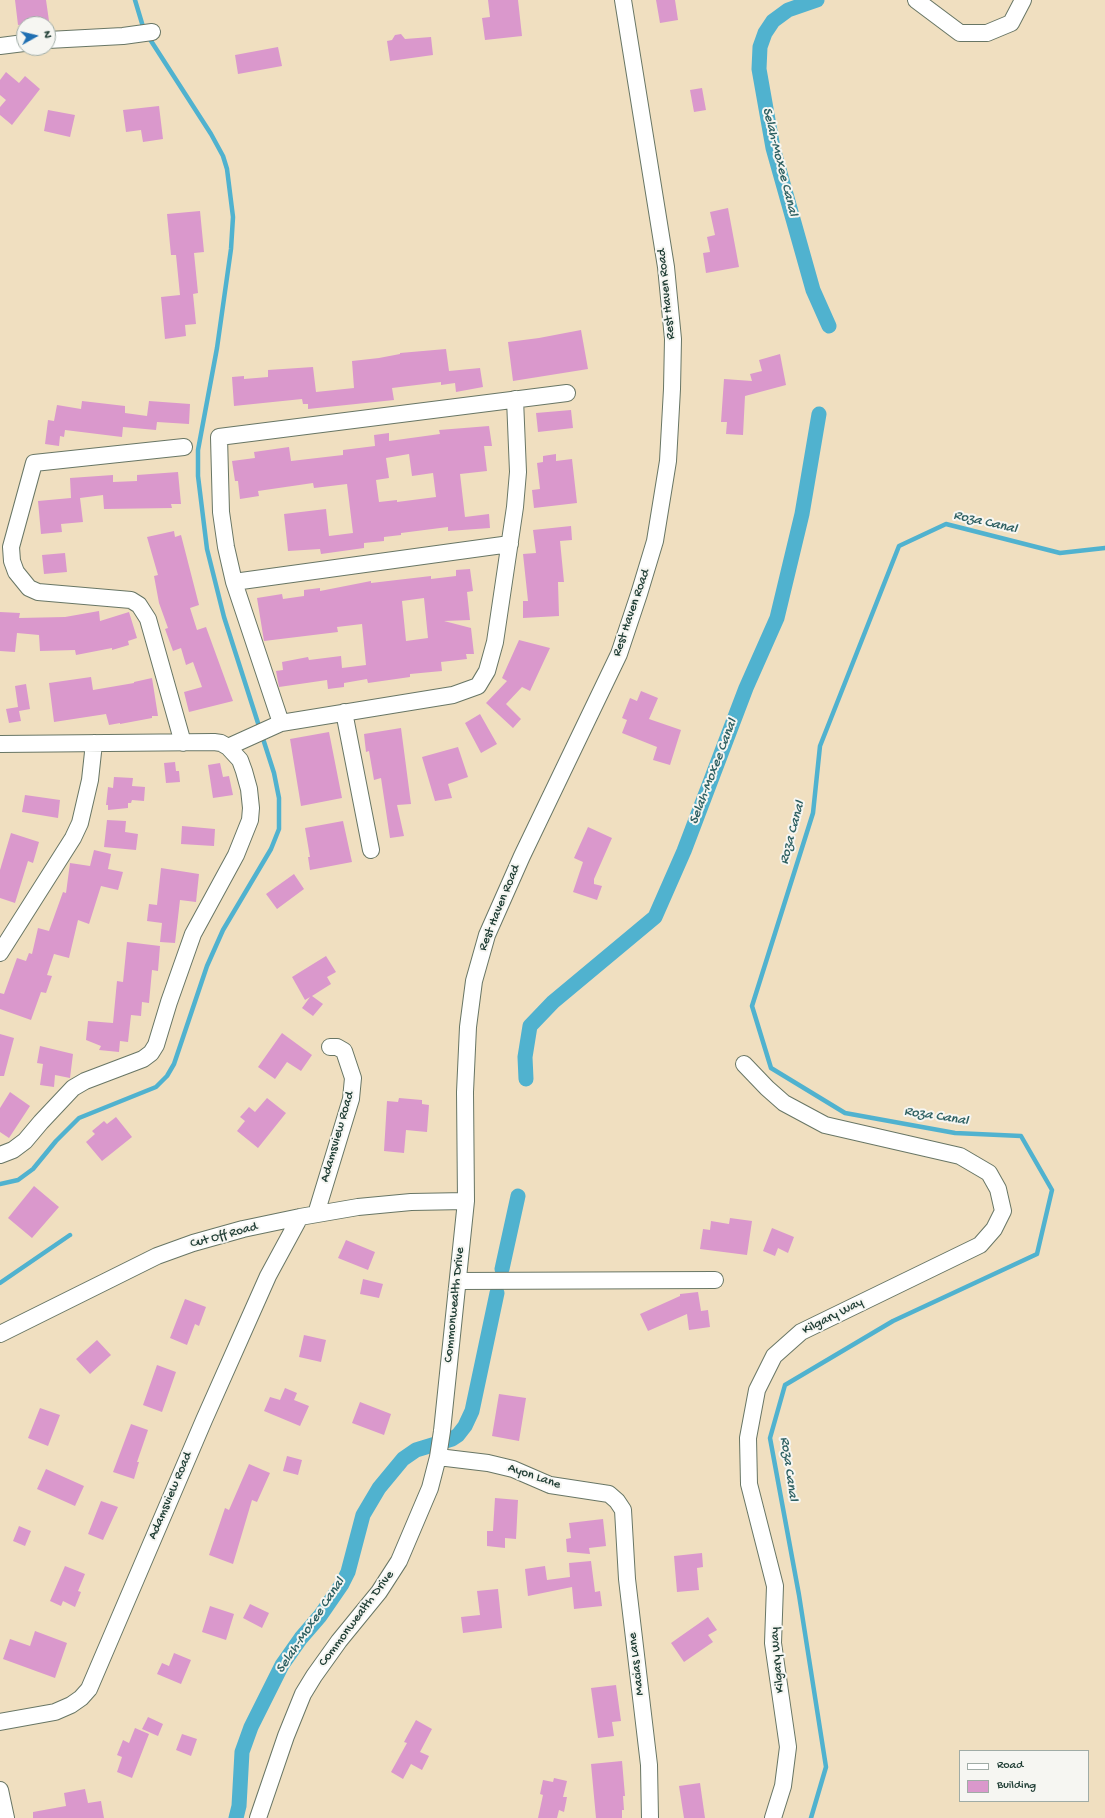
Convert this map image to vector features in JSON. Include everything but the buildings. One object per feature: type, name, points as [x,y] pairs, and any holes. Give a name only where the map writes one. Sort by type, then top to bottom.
[{"type":"street","name":"Rest Haven Road","points":[[466,1201],[465,1092],[468,1027],[476,973],[487,935],[522,856],[619,654],[655,541],[668,461],[673,339],[666,267],[623,0]]},
{"type":"street","points":[[916,0],[960,33],[987,33],[1011,23],[1023,0]]},
{"type":"street","points":[[56,40],[145,34]]},
{"type":"street","points":[[0,46],[16,44]]},
{"type":"street","points":[[281,723],[234,582],[221,512],[220,437],[567,393]]},
{"type":"street","points":[[228,747],[281,723],[453,695],[478,686],[487,671],[495,642],[515,507],[518,472],[515,399]]},
{"type":"street","points":[[183,743],[148,619],[139,604],[131,600],[38,592],[29,588],[16,572],[12,561],[11,547],[34,463],[184,447]]},
{"type":"street","points":[[234,582],[510,544]]},
{"type":"street","points":[[344,712],[371,850]]},
{"type":"street","points":[[0,744],[214,742],[228,747],[240,760],[249,789],[251,808],[250,820],[236,855],[193,934],[169,1002],[156,1046],[151,1053],[143,1059],[85,1081],[73,1088],[25,1141],[13,1150],[0,1155]]},
{"type":"street","points":[[0,953],[73,838],[80,823],[90,780],[94,743]]},
{"type":"street","name":"Adamsview Road","points":[[316,1214],[351,1099],[353,1078],[344,1051],[337,1047],[330,1047]]},
{"type":"street","name":"Kilgary Way","points":[[744,1064],[784,1103],[825,1125],[960,1156],[989,1173],[998,1189],[1003,1211],[994,1229],[980,1245],[801,1332],[774,1356],[758,1390],[748,1438],[749,1484],[775,1586],[773,1643],[788,1746],[783,1786],[773,1818]]},
{"type":"street","name":"Cut Off Road","points":[[0,1334],[157,1256],[193,1243],[243,1229],[358,1207],[411,1202],[466,1201]]},
{"type":"street","name":"Commonwealth Drive","points":[[258,1818],[286,1736],[304,1694],[314,1676],[379,1592],[399,1561],[430,1488],[439,1453],[442,1431],[466,1201]]},
{"type":"street","name":"Adamsview Road","points":[[0,1722],[55,1712],[71,1705],[81,1698],[89,1689],[204,1420],[268,1276],[300,1217]]},
{"type":"street","points":[[458,1281],[715,1280]]},
{"type":"street","name":"Ayon Lane","points":[[439,1453],[513,1469],[550,1485],[609,1494],[617,1501],[623,1510]]},
{"type":"street","name":"Macias Lane","points":[[623,1510],[627,1579],[649,1765],[650,1818]]},
{"type":"street","points":[[0,1790],[6,1818]]},
{"type":"waterway","points":[[0,1184],[18,1180],[33,1169],[56,1141],[79,1118],[156,1087],[167,1076],[174,1064],[207,966],[223,930],[271,849],[279,829],[279,798],[274,773],[224,617],[207,549],[198,476],[198,450],[217,348],[231,249],[233,217],[227,169],[223,156],[211,134],[144,30],[135,0]]},
{"type":"waterway","name":"Selah-Moxee Canal","points":[[817,0],[788,10],[773,21],[765,33],[760,47],[759,69],[773,148],[813,290],[829,326]]},
{"type":"waterway","name":"Selah-Moxee Canal","points":[[526,1079],[525,1057],[530,1026],[553,1002],[655,917],[684,851],[746,688],[777,618],[802,514],[819,414]]},
{"type":"waterway","name":"Roza Canal","points":[[811,1818],[826,1767],[799,1595],[770,1438],[785,1385],[893,1321],[1037,1254],[1052,1190],[1021,1136],[955,1133],[845,1113],[771,1068],[752,1006],[813,813],[820,746],[899,546],[946,524],[1060,553],[1105,548]]},
{"type":"waterway","name":"Selah-Moxee Canal","points":[[502,1269],[518,1196]]},
{"type":"waterway","points":[[0,1283],[70,1235]]},
{"type":"waterway","name":"Selah-Moxee Canal","points":[[236,1818],[239,1806],[242,1752],[251,1727],[282,1665],[301,1638],[320,1616],[342,1584],[348,1572],[363,1515],[379,1488],[403,1459],[416,1450],[452,1439],[458,1435],[465,1426],[472,1411],[497,1293]]}]
